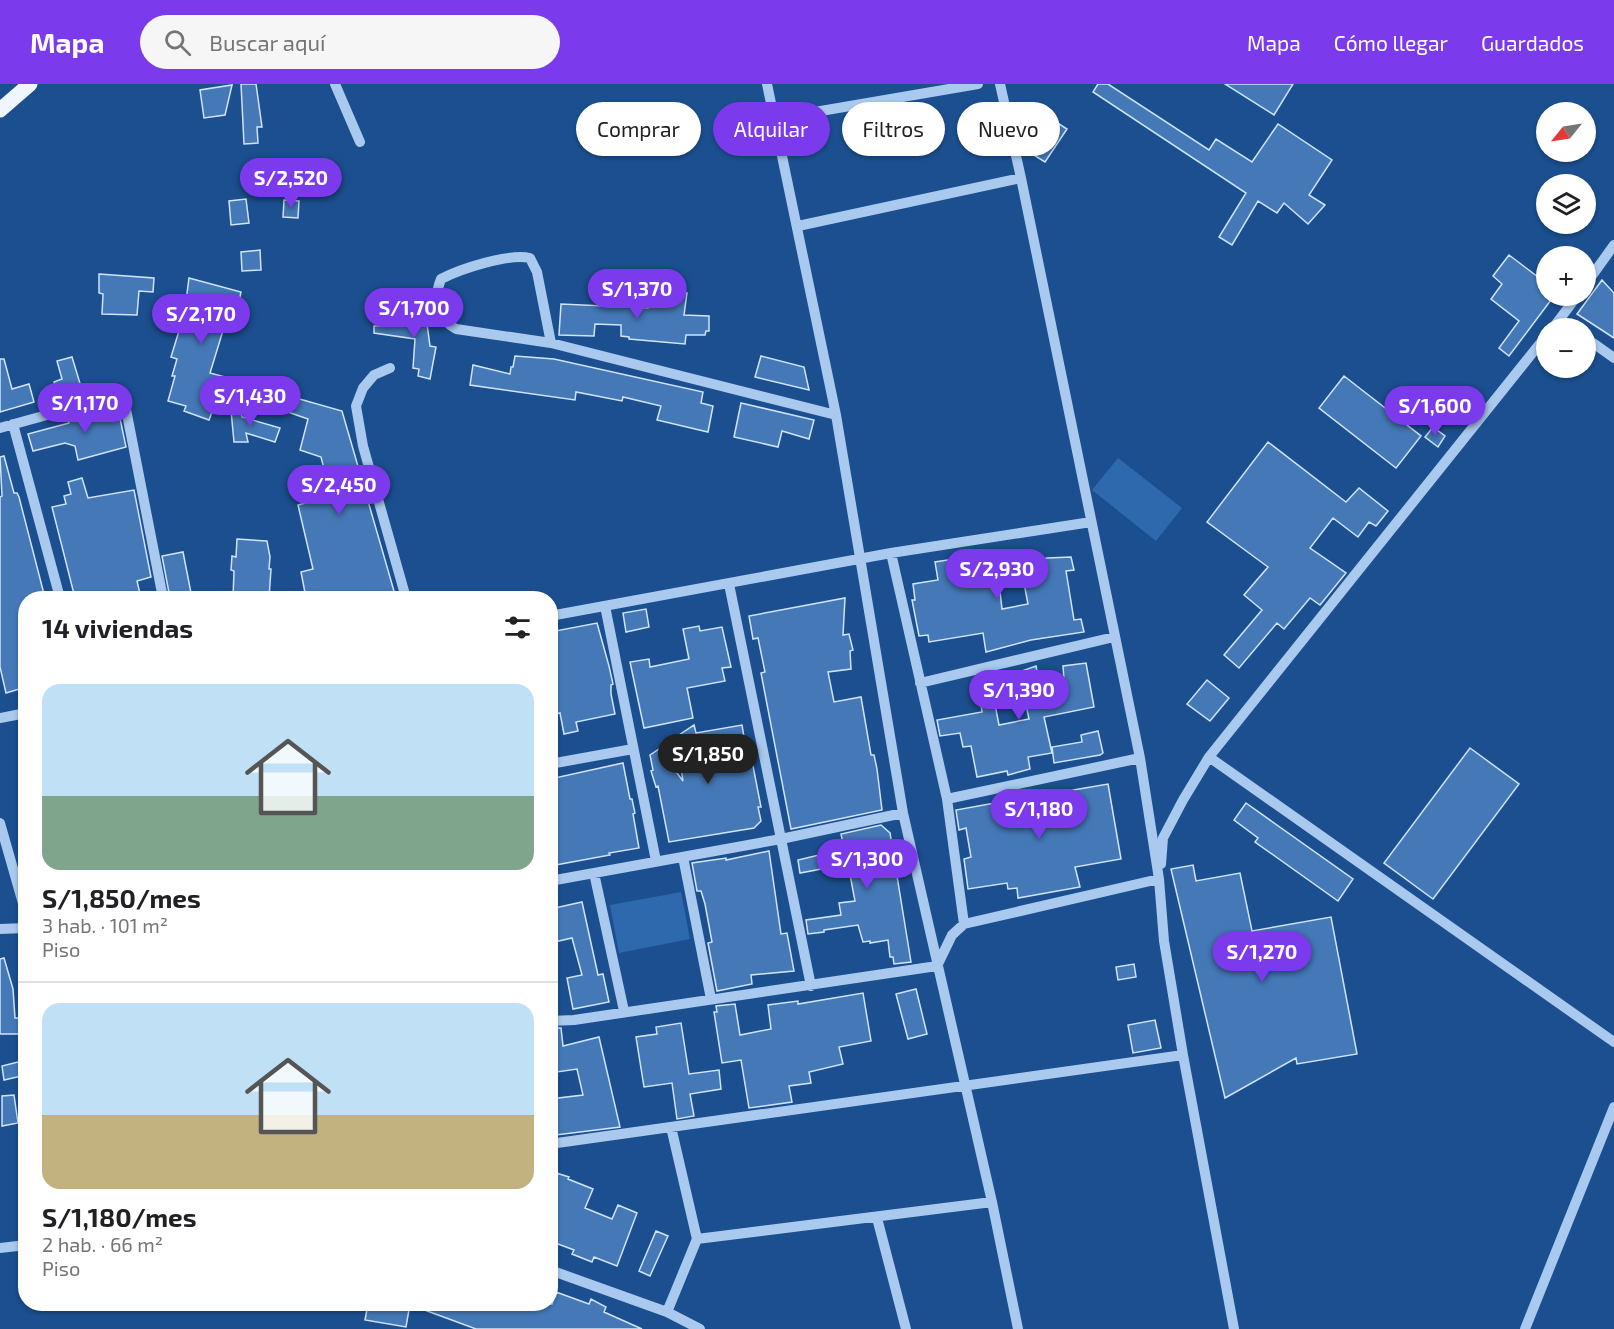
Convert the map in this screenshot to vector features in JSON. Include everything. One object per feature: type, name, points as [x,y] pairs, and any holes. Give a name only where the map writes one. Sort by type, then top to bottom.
[{"type":"main road","points":[[0,110],[30,84]]},
{"type":"street","points":[[335,84],[360,142]]},
{"type":"street","points":[[767,84],[771,102]]},
{"type":"street","points":[[830,109],[978,84]]},
{"type":"street","points":[[1000,84],[1140,758],[1159,879],[1164,941],[1234,1329]]},
{"type":"street","points":[[782,156],[836,416],[903,813],[992,1202],[1018,1329]]},
{"type":"street","points":[[798,226],[1021,178]]},
{"type":"street","points":[[1596,270],[1614,245]]},
{"type":"street","points":[[551,343],[537,272],[530,258],[518,255],[454,272],[441,279],[438,287],[440,311],[445,323],[456,329],[551,343],[836,416]]},
{"type":"street","points":[[1596,345],[1614,358]]},
{"type":"street","points":[[1159,879],[1163,838],[1182,800],[1209,757],[1536,348]]},
{"type":"street","points":[[390,368],[374,375],[363,388],[356,406],[363,446],[404,591]]},
{"type":"street","points":[[0,428],[123,394],[162,591]]},
{"type":"street","points":[[13,424],[58,591]]},
{"type":"street","points":[[558,615],[891,553],[1091,522]]},
{"type":"street","points":[[891,553],[947,799],[964,924]]},
{"type":"street","points":[[729,584],[810,986]]},
{"type":"street","points":[[605,606],[656,861]]},
{"type":"street","points":[[920,683],[1114,637]]},
{"type":"street","points":[[0,718],[18,715]]},
{"type":"street","points":[[558,763],[633,749]]},
{"type":"street","points":[[1209,757],[1614,1042]]},
{"type":"street","points":[[947,799],[1140,758]]},
{"type":"street","points":[[558,880],[781,839],[903,813]]},
{"type":"street","points":[[0,823],[4,853],[18,892]]},
{"type":"street","points":[[683,857],[711,999]]},
{"type":"street","points":[[594,873],[624,1011]]},
{"type":"street","points":[[937,966],[952,934],[964,924],[1159,879]]},
{"type":"street","points":[[0,929],[18,928]]},
{"type":"street","points":[[558,1021],[937,966]]},
{"type":"street","points":[[558,1143],[1183,1055]]},
{"type":"street","points":[[1524,1329],[1614,1107]]},
{"type":"street","points":[[667,1312],[697,1239],[671,1127]]},
{"type":"street","points":[[697,1239],[992,1202]]},
{"type":"street","points":[[877,1218],[906,1329]]},
{"type":"street","points":[[0,1248],[18,1246]]},
{"type":"street","points":[[558,1273],[667,1312],[700,1329]]},
{"type":"shaded area","points":[[1118,458],[1182,508],[1156,541],[1092,490]]},
{"type":"shaded area","points":[[681,892],[690,939],[619,953],[610,905]]},
{"type":"building","points":[[241,84],[256,84],[262,127],[257,127],[258,143],[244,144]]},
{"type":"building","points":[[1098,84],[1108,84],[1209,150],[1216,139],[1252,162],[1278,124],[1332,160],[1309,195],[1325,205],[1308,224],[1284,203],[1277,213],[1258,201],[1232,245],[1219,237],[1246,193],[1093,92]]},
{"type":"building","points":[[1225,84],[1293,84],[1274,115]]},
{"type":"building","points":[[232,85],[225,115],[204,118],[200,90]]},
{"type":"building","points":[[1060,124],[1067,129],[1060,140]]},
{"type":"building","points":[[1035,156],[1049,156],[1045,162]]},
{"type":"building","points":[[246,199],[249,223],[231,225],[229,201]]},
{"type":"building","points":[[284,200],[299,201],[298,218],[283,217]]},
{"type":"building","points":[[260,250],[261,270],[242,271],[241,252]]},
{"type":"building","points":[[1509,255],[1536,275],[1536,306],[1546,306],[1509,356],[1499,348],[1519,321],[1491,299],[1502,284],[1493,276]]},
{"type":"building","points":[[99,274],[154,278],[153,292],[139,291],[137,315],[102,314],[103,294],[99,293]]},
{"type":"building","points":[[189,278],[241,292],[237,311],[239,311],[238,325],[225,324],[210,373],[225,377],[209,420],[184,411],[186,406],[168,401],[177,359],[171,357],[182,321],[171,319],[174,298],[186,301]]},
{"type":"building","points":[[1602,280],[1614,293],[1614,338],[1596,326],[1596,318],[1583,318],[1577,314],[1583,306],[1596,306],[1596,288]]},
{"type":"building","points":[[666,291],[687,293],[684,315],[709,316],[709,331],[706,331],[705,335],[686,335],[685,344],[629,339],[629,337],[621,336],[621,325],[595,324],[594,336],[559,335],[561,304],[648,308],[648,298],[665,299]]},
{"type":"building","points":[[425,309],[430,346],[436,347],[430,379],[418,376],[419,369],[413,368],[415,339],[374,333],[374,326],[404,325],[402,312]]},
{"type":"building","points":[[515,356],[554,359],[703,392],[701,403],[713,406],[708,432],[657,420],[661,406],[623,397],[622,401],[576,392],[575,400],[470,385],[473,365],[510,374]]},
{"type":"building","points":[[761,356],[804,367],[809,390],[755,377]]},
{"type":"building","points":[[72,357],[82,390],[59,396],[54,382],[62,379],[57,361]]},
{"type":"building","points":[[0,359],[4,359],[12,389],[29,384],[34,402],[0,412]]},
{"type":"building","points":[[1344,376],[1421,436],[1396,468],[1319,408]]},
{"type":"building","points":[[289,396],[342,411],[394,591],[305,591],[301,572],[313,569],[298,505],[331,496],[321,457],[300,450],[308,419],[285,411]]},
{"type":"building","points":[[237,399],[242,417],[280,428],[275,442],[246,433],[248,442],[234,442],[230,400]]},
{"type":"building","points":[[741,403],[814,420],[809,439],[782,431],[778,447],[734,437]]},
{"type":"building","points":[[113,406],[118,409],[126,447],[78,460],[75,446],[65,443],[33,451],[28,434],[69,423],[67,419]]},
{"type":"building","points":[[1433,427],[1445,436],[1438,447],[1425,437]]},
{"type":"building","points":[[1268,442],[1346,502],[1359,488],[1388,511],[1376,526],[1369,522],[1358,537],[1333,518],[1310,548],[1346,573],[1320,605],[1310,598],[1284,629],[1277,623],[1239,668],[1224,655],[1262,610],[1244,595],[1268,567],[1207,522]]},
{"type":"building","points":[[4,456],[14,493],[17,493],[19,497],[43,591],[18,591],[18,689],[6,693],[0,667],[0,497],[2,496],[0,457]]},
{"type":"building","points":[[82,478],[88,498],[134,490],[151,577],[137,581],[139,591],[73,591],[52,507],[66,504],[64,496],[71,494],[68,482]]},
{"type":"building","points":[[237,539],[267,541],[270,557],[269,569],[271,569],[269,591],[233,591],[232,556],[236,557]]},
{"type":"building","points":[[1004,550],[1007,565],[1047,558],[1071,557],[1074,570],[1066,571],[1074,620],[1081,619],[1084,632],[1031,640],[986,652],[983,633],[929,642],[928,635],[919,636],[912,600],[915,600],[913,584],[938,580],[935,562],[955,559],[954,556],[968,554],[968,556]],"holes":[[[1023,578],[1028,604],[1002,609],[999,582]]]},
{"type":"building","points":[[183,552],[191,591],[169,591],[162,556]]},
{"type":"building","points":[[845,598],[843,635],[849,634],[853,650],[850,651],[851,669],[828,672],[834,702],[861,697],[871,755],[874,755],[877,769],[882,810],[791,829],[761,673],[765,672],[758,638],[753,639],[749,616]]},
{"type":"building","points":[[646,609],[649,627],[626,632],[623,613]]},
{"type":"building","points":[[597,623],[613,684],[611,694],[615,714],[576,722],[578,731],[564,734],[560,713],[558,713],[558,630]]},
{"type":"building","points":[[699,626],[700,631],[722,627],[731,667],[722,668],[725,681],[687,688],[693,718],[644,728],[630,662],[649,659],[650,667],[689,659],[683,629]]},
{"type":"building","points":[[1086,663],[1094,707],[1044,717],[1052,753],[1028,757],[1030,769],[1008,775],[1007,771],[977,777],[971,746],[963,747],[960,733],[940,736],[937,720],[982,712],[978,681],[990,679],[999,725],[1029,719],[1019,672],[1036,666],[1039,682],[1064,679],[1063,666]]},
{"type":"building","points":[[1207,680],[1229,698],[1210,721],[1187,704]]},
{"type":"building","points":[[694,725],[696,733],[742,725],[749,767],[753,766],[761,807],[758,807],[761,821],[754,828],[669,842],[658,786],[656,787],[651,771],[653,770],[650,755],[659,749],[683,781],[676,737]]},
{"type":"building","points":[[1098,731],[1103,753],[1054,763],[1052,747],[1082,742],[1081,735]]},
{"type":"building","points":[[1470,748],[1519,784],[1433,899],[1384,863]]},
{"type":"building","points":[[623,763],[635,813],[633,814],[639,848],[558,865],[558,777]]},
{"type":"building","points":[[1108,784],[1121,859],[1075,867],[1080,887],[1018,898],[1017,888],[1008,889],[1007,883],[968,889],[964,859],[971,857],[966,828],[959,830],[956,810],[1050,796],[1050,794]]},
{"type":"building","points":[[1246,803],[1353,879],[1338,901],[1255,842],[1258,838],[1234,820]]},
{"type":"building","points":[[881,825],[890,833],[911,962],[894,964],[893,957],[890,957],[888,940],[863,942],[858,925],[808,934],[806,920],[841,915],[839,903],[855,901],[848,864],[800,873],[798,860],[844,849],[841,834]]},
{"type":"building","points":[[769,851],[781,934],[787,933],[794,971],[751,975],[752,984],[717,991],[708,943],[712,942],[705,904],[701,891],[697,891],[692,863],[726,858],[726,860]]},
{"type":"building","points":[[1193,865],[1196,881],[1240,873],[1252,931],[1331,917],[1357,1054],[1297,1064],[1296,1058],[1225,1098],[1171,869]]},
{"type":"building","points":[[582,902],[598,975],[603,974],[609,1002],[573,1009],[567,978],[582,975],[572,938],[558,941],[558,907]]},
{"type":"building","points":[[4,958],[13,989],[18,1034],[0,1034],[0,959]]},
{"type":"building","points":[[1134,964],[1136,977],[1118,980],[1116,967]]},
{"type":"building","points":[[916,989],[927,1034],[908,1039],[896,994]]},
{"type":"building","points":[[863,993],[871,1041],[839,1047],[843,1064],[809,1072],[811,1083],[789,1086],[792,1102],[749,1108],[741,1060],[722,1063],[714,1012],[717,1012],[716,1006],[735,1004],[740,1035],[771,1029],[768,1005],[798,1001],[798,1004]]},
{"type":"building","points":[[1155,1020],[1161,1048],[1133,1053],[1128,1025]]},
{"type":"building","points":[[681,1023],[689,1074],[719,1070],[721,1089],[690,1094],[694,1116],[677,1119],[672,1083],[644,1087],[636,1037],[657,1034],[656,1027]]},
{"type":"building","points":[[558,1028],[561,1028],[563,1046],[599,1037],[620,1127],[558,1135],[558,1098],[583,1095],[577,1069],[558,1072]]},
{"type":"building","points":[[18,1062],[18,1077],[4,1080],[2,1066]]},
{"type":"building","points":[[14,1095],[18,1123],[2,1126],[2,1096]]},
{"type":"building","points":[[558,1174],[593,1189],[585,1208],[612,1219],[618,1205],[637,1213],[617,1266],[594,1257],[592,1262],[572,1254],[574,1250],[558,1244]]},
{"type":"building","points":[[656,1231],[668,1236],[650,1276],[639,1271]]},
{"type":"building","points":[[558,1293],[589,1304],[591,1299],[606,1307],[604,1312],[642,1329],[476,1329],[427,1311],[558,1311]]},
{"type":"building","points":[[367,1311],[409,1311],[406,1327],[365,1320]]}]
